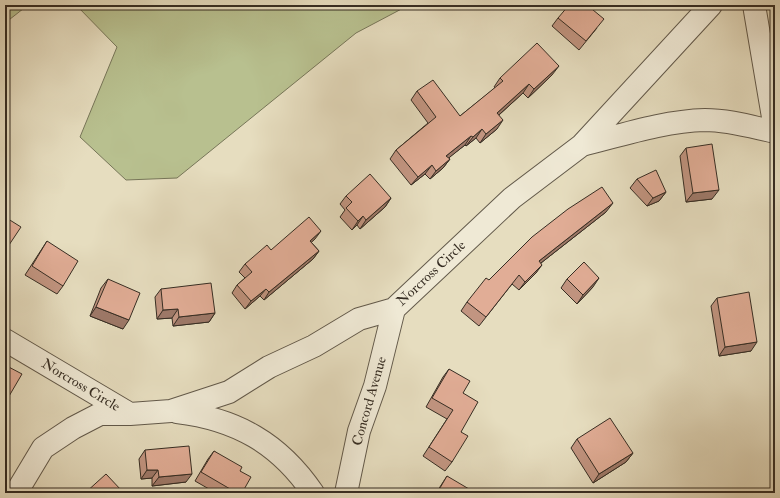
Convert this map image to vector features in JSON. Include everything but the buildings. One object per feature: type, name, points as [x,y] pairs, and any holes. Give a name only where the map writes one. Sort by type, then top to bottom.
[{"type":"street","name":"Norcross Circle","points":[[5,340],[130,414],[172,411],[229,392],[269,367],[314,346],[359,319],[394,309],[512,198],[582,145],[711,5]]},
{"type":"street","points":[[582,145],[674,123],[706,120],[775,130],[754,5]]},
{"type":"street","name":"Concord Avenue","points":[[346,493],[359,431],[375,386],[394,309]]},
{"type":"street","points":[[172,411],[202,415],[224,421],[258,437],[282,456],[301,476],[313,493]]},
{"type":"street","points":[[16,493],[43,448],[73,428],[100,414],[130,414]]},
{"type":"green space","points":[[5,5],[28,5],[5,23]]},
{"type":"green space","points":[[76,5],[409,5],[356,33],[177,178],[126,180],[80,137],[117,47]]}]
